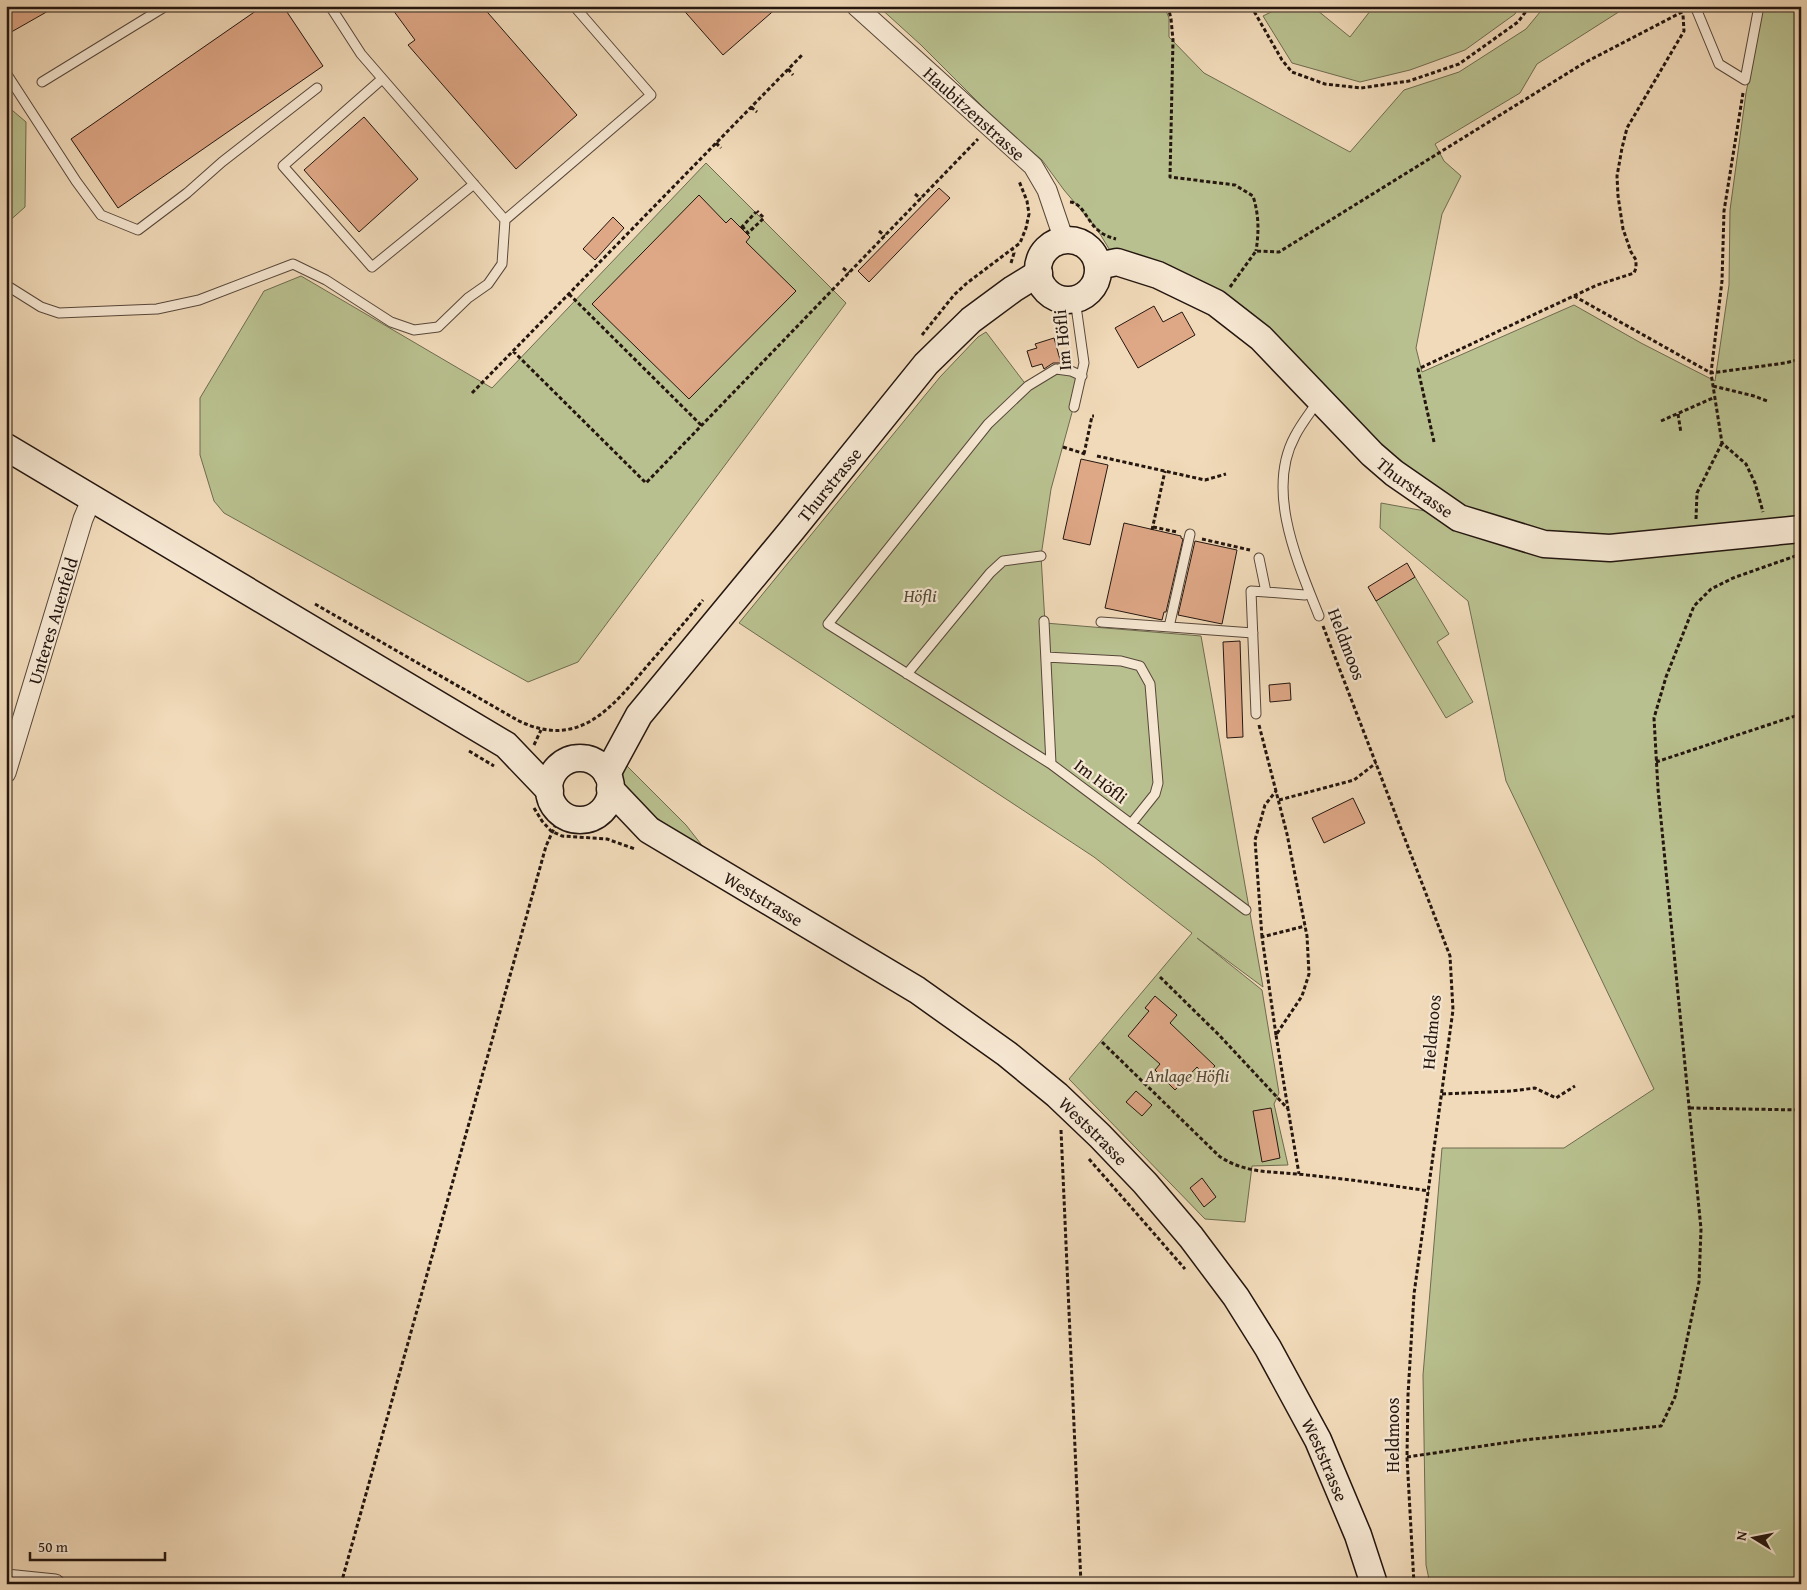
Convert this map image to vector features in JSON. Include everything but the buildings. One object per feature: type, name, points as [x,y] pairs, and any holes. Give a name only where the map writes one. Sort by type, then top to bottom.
[{"type":"main road","points":[[1064,240],[1074,240],[1090,249],[1098,266],[1098,274],[1090,290],[1075,299],[1058,298],[1051,294],[1045,288],[1039,273],[1042,255],[1055,242],[1064,240]]},
{"type":"main road","name":"Thurstrasse","points":[[1098,266],[1117,262],[1158,276],[1216,303],[1261,338],[1340,422],[1380,461],[1394,473],[1459,518],[1544,544],[1610,548],[1801,528]]},
{"type":"main road","name":"Thurstrasse","points":[[609,782],[639,715],[926,364],[971,320],[1013,289],[1039,273]]},
{"type":"main road","points":[[6,447],[506,745],[549,810],[576,819],[591,818],[598,814],[608,802],[609,782]]},
{"type":"main road","name":"Thurstrasse","points":[[574,759],[639,715]]},
{"type":"main road","name":"Weststrasse","points":[[506,745],[598,763],[643,840]]},
{"type":"main road","points":[[549,810],[550,781],[553,774],[574,759]]},
{"type":"main road","name":"Weststrasse","points":[[591,818],[643,840],[917,990],[1007,1054],[1057,1095],[1100,1136],[1145,1183],[1190,1237],[1236,1297],[1268,1348],[1322,1449],[1358,1535],[1374,1584]]},
{"type":"street","name":"Haubitzenstrasse","points":[[856,6],[1033,166],[1047,190],[1064,240]]},
{"type":"street","name":"Unteres Auenfeld","points":[[6,774],[84,518],[92,498]]},
{"type":"street","points":[[6,1579],[55,1584]]},
{"type":"lane","points":[[42,82],[166,6]]},
{"type":"lane","points":[[6,285],[41,307],[59,313],[157,309],[199,300],[292,264],[326,280],[391,322],[414,330],[438,327],[468,298],[488,284],[502,264],[505,220],[361,54],[330,6]]},
{"type":"lane","points":[[505,220],[651,95],[574,6]]},
{"type":"lane","points":[[1692,8],[1719,64],[1745,80],[1759,6]]},
{"type":"lane","points":[[6,73],[76,181],[101,215],[138,230],[317,88]]},
{"type":"lane","points":[[382,79],[283,166],[372,267],[474,184]]},
{"type":"lane","name":"Im Höfli","points":[[1074,408],[1084,362],[1075,299]]},
{"type":"lane","points":[[1051,764],[828,624],[988,424],[1028,386],[1056,369],[1071,371],[1082,376]]},
{"type":"lane","name":"Heldmoos","points":[[1319,616],[1290,540],[1285,514],[1284,489],[1285,462],[1294,437],[1320,399]]},
{"type":"lane","points":[[1169,626],[1190,534]]},
{"type":"lane","points":[[1257,555],[1266,592]]},
{"type":"lane","points":[[907,674],[990,573],[1003,561],[1041,556]]},
{"type":"lane","points":[[1256,714],[1251,591],[1305,595],[1309,592]]},
{"type":"lane","name":"Im Höfli","points":[[1044,621],[1051,764],[1246,910]]},
{"type":"lane","points":[[1100,622],[1253,633]]},
{"type":"lane","points":[[1046,657],[1121,661],[1140,666],[1150,684],[1158,783],[1155,794],[1132,824]]},
{"type":"path","points":[[1168,6],[1173,40],[1170,177],[1235,185],[1254,196],[1258,210],[1259,234],[1256,251],[1240,276],[1228,290],[1234,294]]},
{"type":"path","points":[[1251,6],[1282,60],[1292,72],[1325,84],[1361,88],[1409,81],[1459,64],[1518,22],[1530,6]]},
{"type":"path","points":[[1256,251],[1279,252],[1584,63],[1692,8]]},
{"type":"path","points":[[1434,442],[1418,370],[1597,284],[1634,273],[1636,260],[1628,246],[1618,196],[1617,176],[1622,148],[1627,128],[1684,31],[1683,12]]},
{"type":"path","points":[[472,392],[803,54]]},
{"type":"path","points":[[788,70],[793,75]]},
{"type":"path","points":[[1696,524],[1697,493],[1722,443],[1711,373],[1722,281],[1724,212],[1745,80]]},
{"type":"path","points":[[751,107],[757,112]]},
{"type":"path","points":[[513,351],[646,483],[990,126]]},
{"type":"path","points":[[716,143],[721,148]]},
{"type":"path","points":[[918,340],[954,295],[1020,243],[1029,214],[1027,201],[1017,178]]},
{"type":"path","points":[[915,194],[921,199]]},
{"type":"path","points":[[1071,202],[1078,205],[1096,230],[1123,241]]},
{"type":"path","points":[[757,212],[764,218],[748,233],[741,227],[757,212]]},
{"type":"path","points":[[879,231],[885,236]]},
{"type":"path","points":[[1011,264],[1014,253],[1012,249]]},
{"type":"path","points":[[843,268],[849,273]]},
{"type":"path","points":[[569,294],[702,425]]},
{"type":"path","points":[[1574,295],[1711,373],[1801,359]]},
{"type":"path","points":[[1713,386],[1767,401]]},
{"type":"path","points":[[1661,421],[1714,397]]},
{"type":"path","points":[[1678,413],[1681,433]]},
{"type":"path","points":[[1063,447],[1085,454],[1092,416],[1094,416]]},
{"type":"path","points":[[1722,443],[1746,464],[1755,482],[1764,516]]},
{"type":"path","points":[[1097,456],[1205,480],[1226,474]]},
{"type":"path","points":[[1165,472],[1153,528],[1190,534],[1204,540],[1257,555]]},
{"type":"path","points":[[1407,1457],[1524,1440],[1661,1426],[1675,1397],[1699,1282],[1702,1230],[1656,762],[1654,718],[1666,677],[1694,606],[1711,589],[1733,578],[1801,554]]},
{"type":"path","points":[[311,601],[518,721],[541,730],[569,730],[584,726],[600,716],[619,700],[707,596]]},
{"type":"path","name":"Heldmoos","points":[[1319,616],[1450,956],[1453,1010],[1414,1294],[1408,1395],[1407,1457],[1414,1584]]},
{"type":"path","points":[[1256,714],[1287,834],[1305,926],[1308,974],[1302,996],[1276,1035]]},
{"type":"path","points":[[1656,762],[1801,714]]},
{"type":"path","points":[[536,742],[541,730]]},
{"type":"path","points":[[468,750],[502,771]]},
{"type":"path","points":[[1278,800],[1354,780],[1376,763]]},
{"type":"path","points":[[1276,790],[1265,805],[1255,840],[1262,937],[1276,1035],[1300,1174]]},
{"type":"path","points":[[549,810],[562,836],[643,840]]},
{"type":"path","points":[[341,1584],[549,810]]},
{"type":"path","points":[[1262,937],[1305,926]]},
{"type":"path","points":[[1160,978],[1219,1036],[1288,1109]]},
{"type":"path","points":[[1102,1042],[1219,1156],[1231,1164],[1253,1171],[1300,1174],[1429,1191]]},
{"type":"path","points":[[1442,1094],[1512,1091],[1535,1088],[1556,1098],[1575,1086]]},
{"type":"path","points":[[1690,1108],[1801,1110]]},
{"type":"path","points":[[1068,1135],[1061,1127],[1081,1584]]},
{"type":"path","points":[[1087,1157],[1190,1274]]},
{"type":"green space","points":[[878,6],[1164,6],[1169,18],[1169,37],[1204,73],[1350,152],[1404,90],[1459,72],[1526,29],[1545,6],[1628,6],[1537,64],[1520,93],[1435,144],[1444,161],[1461,176],[1442,214],[1416,348],[1422,372],[1574,305],[1641,343],[1715,381],[1729,285],[1730,210],[1746,93],[1763,6],[1801,6],[1801,1584],[1430,1584],[1426,1565],[1423,1375],[1442,1148],[1564,1148],[1654,1089],[1506,781],[1468,601],[1380,528],[1381,503],[1458,517],[1261,338],[1117,262],[1097,229],[1042,160],[1002,126],[921,45]]},
{"type":"green space","points":[[1283,6],[1312,6],[1350,37],[1374,6],[1519,6],[1515,14],[1465,50],[1410,70],[1360,82],[1292,63],[1263,16]]},
{"type":"green space","points":[[6,105],[26,122],[25,207],[6,224]]},
{"type":"green space","points":[[706,163],[846,303],[578,662],[528,682],[224,513],[214,501],[200,455],[200,398],[264,291],[301,276],[492,388]]},
{"type":"green space","name":"Höfli","points":[[986,332],[1027,386],[1056,369],[1082,376],[1051,489],[1041,556],[1045,623],[1201,636],[1263,987],[1197,938],[1262,990],[1279,1093],[1274,1104],[1288,1165],[1252,1166],[1245,1222],[1205,1219],[1069,1079],[1192,933],[1094,857],[739,623],[940,377],[978,337]]},
{"type":"green space","points":[[1415,577],[1449,634],[1437,642],[1473,702],[1446,718],[1376,601]]},
{"type":"green space","points":[[625,764],[686,825],[704,848],[648,812],[629,795],[623,781]]},
{"type":"park label","name":"Anlage Höfli","points":[[1187,1075]]}]
